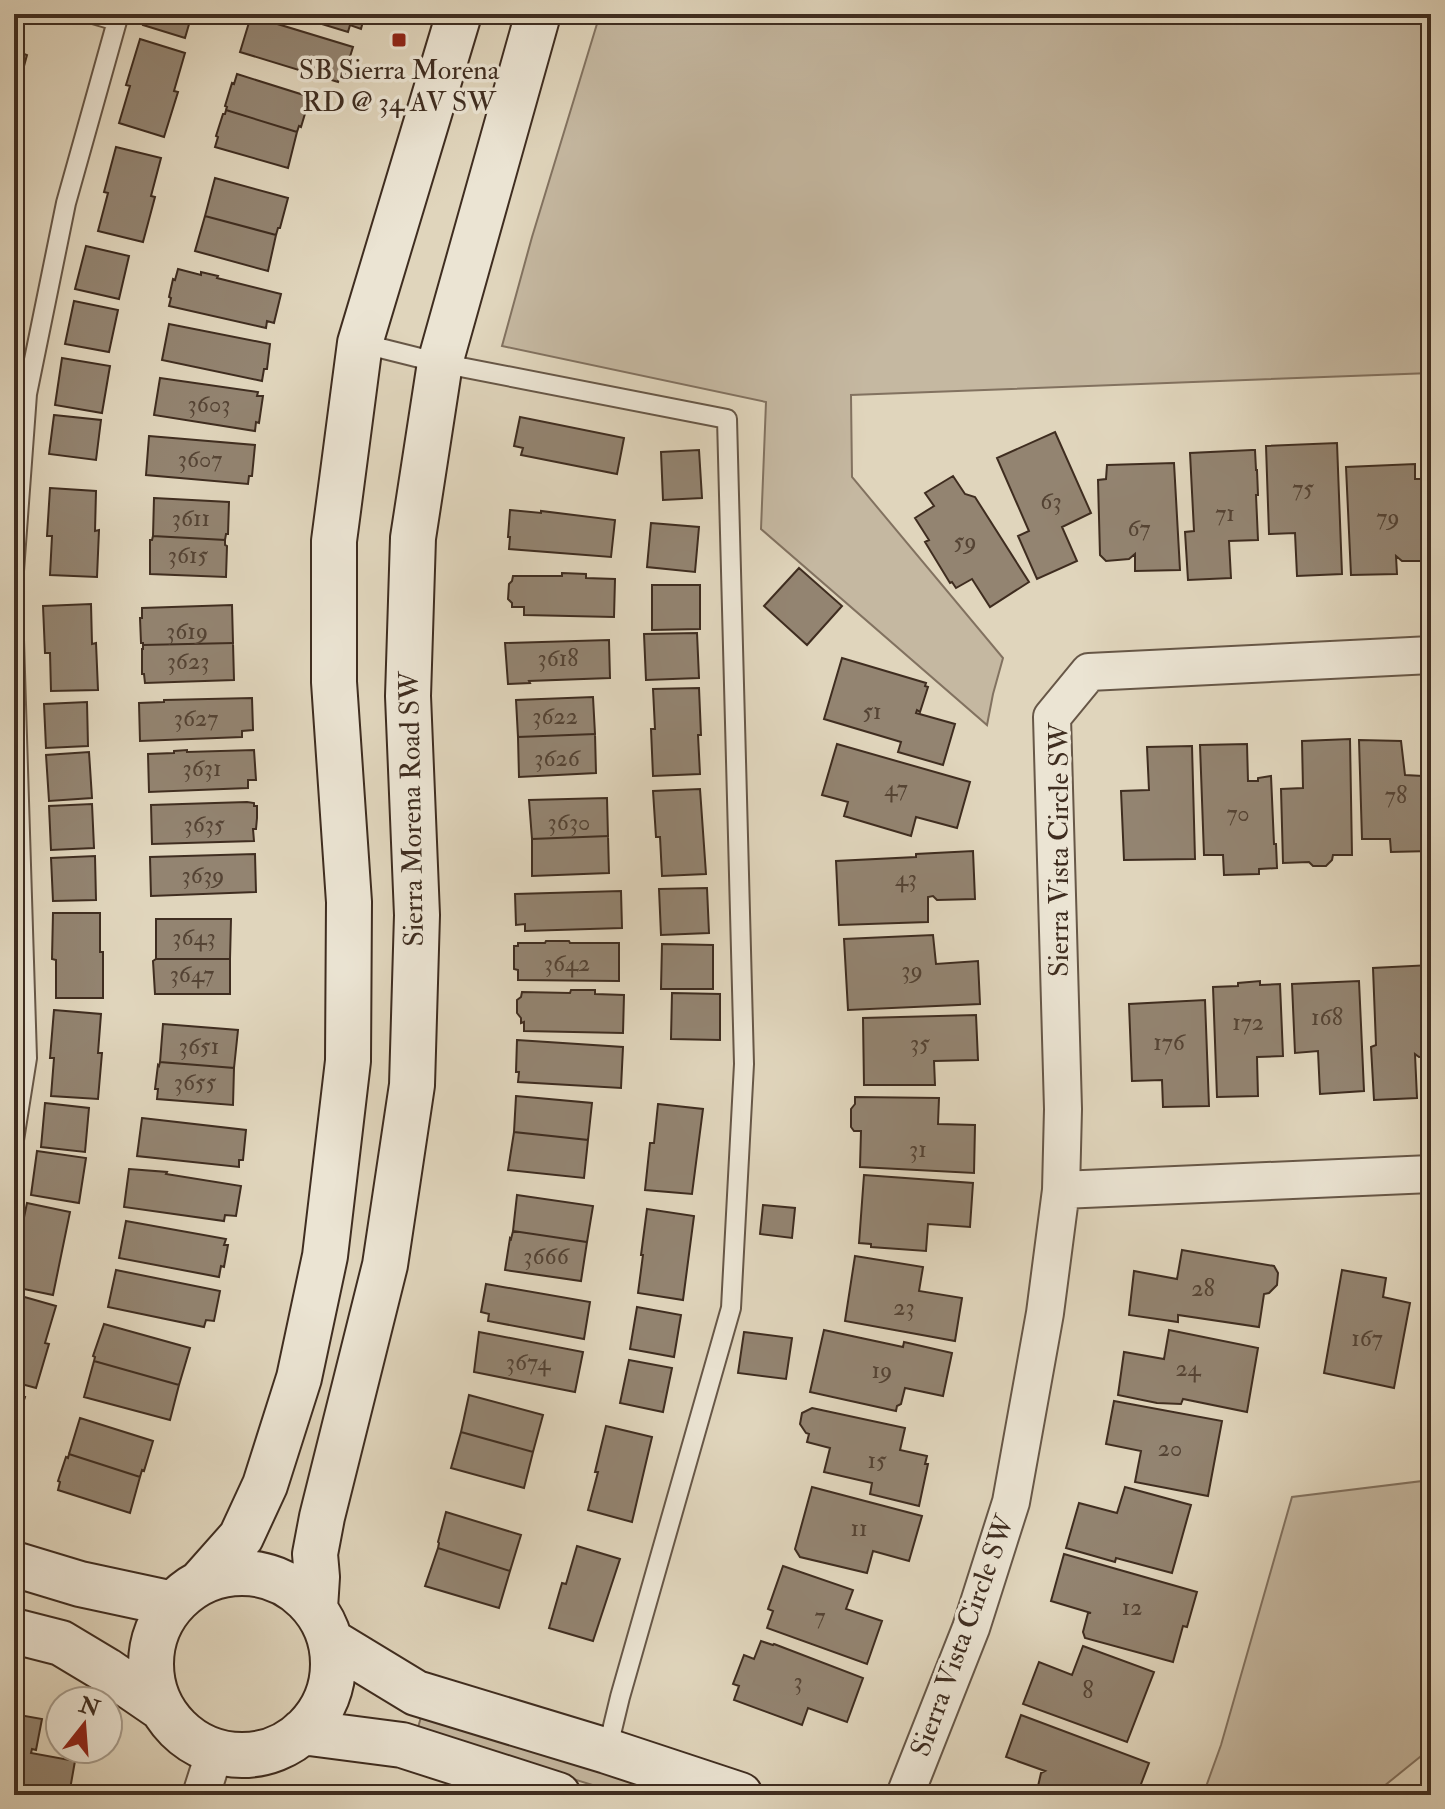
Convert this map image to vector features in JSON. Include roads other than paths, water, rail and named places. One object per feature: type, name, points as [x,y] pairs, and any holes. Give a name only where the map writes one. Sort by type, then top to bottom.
[{"type":"street","points":[[14,1564],[80,1584],[188,1593],[232,1572],[263,1575],[292,1587],[305,1597],[323,1625],[334,1661],[329,1691],[316,1718],[285,1744],[265,1752],[244,1755],[215,1751],[186,1738],[160,1707],[153,1689],[151,1649],[159,1626],[188,1593],[241,1537],[265,1485],[299,1378],[325,1256],[348,1061],[349,902],[334,682],[334,541],[360,343],[459,14]]},
{"type":"street","name":"Sierra Morena Road SW","points":[[323,1625],[315,1554],[385,1265],[412,1085],[417,915],[408,696],[413,538],[440,363],[538,14]]},
{"type":"street","name":"Sierra Vista Circle SW","points":[[905,1795],[971,1628],[1011,1502],[1045,1313],[1061,1190],[1063,1109],[1052,717],[1089,672],[1431,655]]},
{"type":"street","points":[[1061,1190],[1431,1174]]},
{"type":"street","points":[[323,1625],[416,1693],[740,1795]]},
{"type":"street","points":[[14,1631],[61,1643],[160,1707]]},
{"type":"street","points":[[302,1732],[402,1745],[558,1795]]},
{"type":"street","points":[[201,1795],[215,1751]]},
{"type":"lane","points":[[14,571],[27,394],[66,203],[118,18],[93,14]]},
{"type":"lane","points":[[360,343],[440,363],[727,419],[744,1064],[731,1308],[607,1751]]},
{"type":"lane","points":[[14,640],[27,1058],[14,1140]]},
{"type":"place","name":"SB Sierra Morena RD @ 34 AV SW","points":[[399,40]]}]
